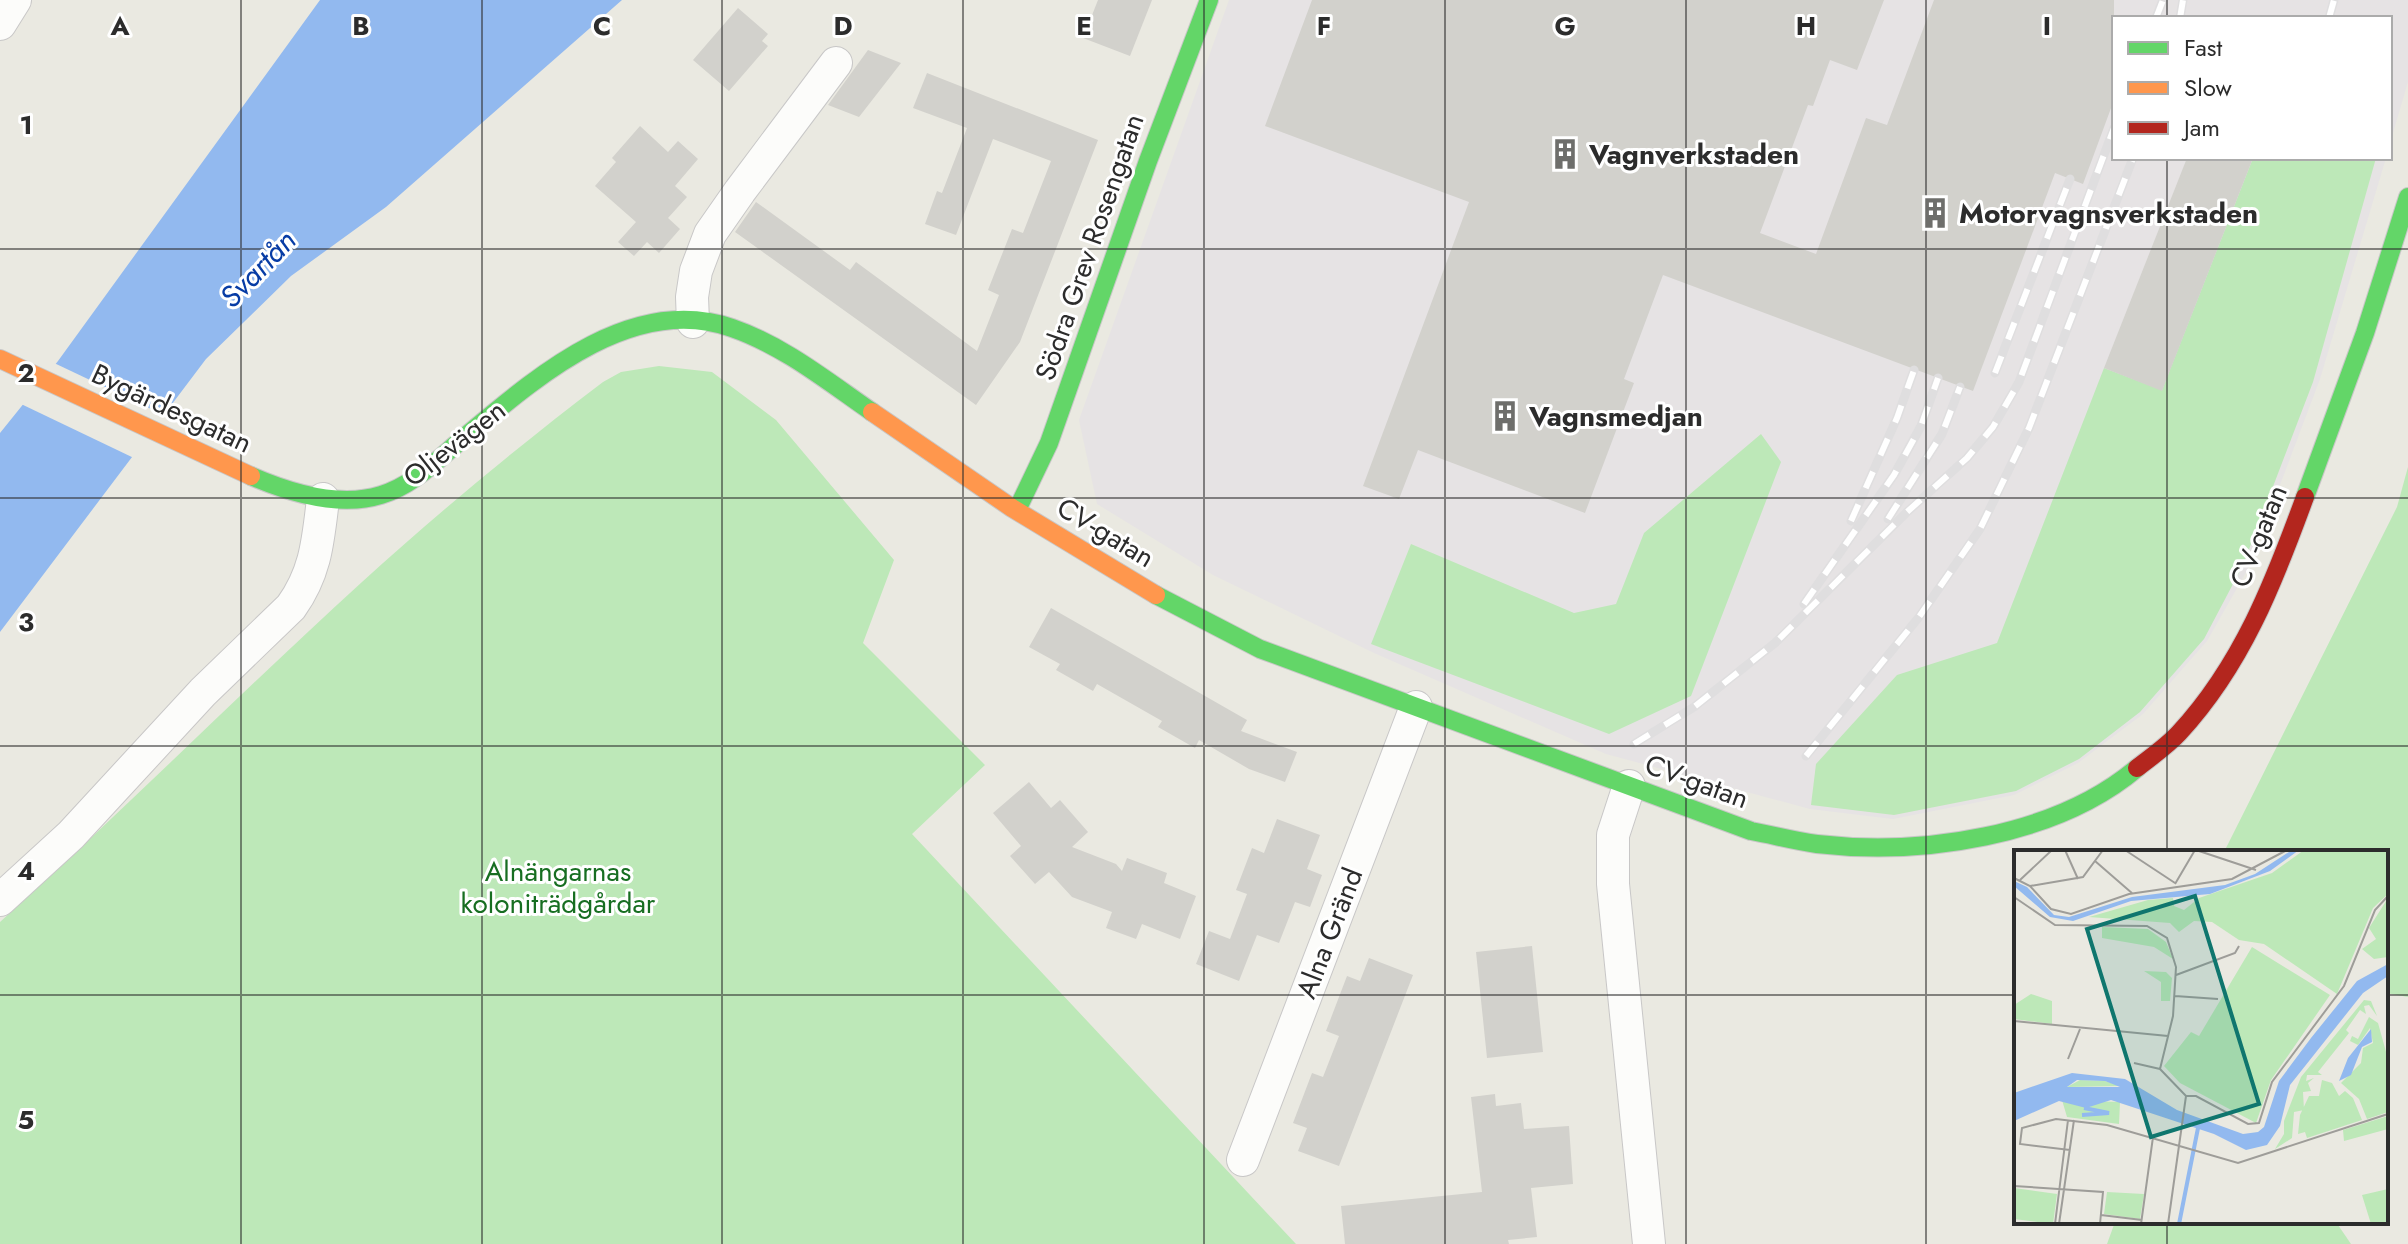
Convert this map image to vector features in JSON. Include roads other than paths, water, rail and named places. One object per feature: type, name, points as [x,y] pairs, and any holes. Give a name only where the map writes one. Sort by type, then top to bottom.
[{"type":"street","points":[[0,24],[15,0]]},
{"type":"street","name":"Södra Grev Rosengatan","points":[[1017,510],[1049,443],[1209,0]]},
{"type":"street","points":[[693,322],[692,297],[696,271],[710,234],[836,63]]},
{"type":"street","name":"CV-gatan","points":[[693,322],[734,328],[777,347],[1017,510],[1204,622],[1260,649],[1751,831],[1853,849],[1911,848],[1986,837],[2029,826],[2088,801],[2148,762],[2198,712],[2247,638],[2336,416],[2408,197]]},
{"type":"street","name":"Oljevägen","points":[[323,499],[372,498],[399,487],[417,476],[511,398],[574,352],[609,333],[642,323],[693,322]]},
{"type":"street","name":"Bygärdesgatan","points":[[1,359],[268,484],[323,499]]},
{"type":"street","points":[[0,900],[71,835],[203,692],[291,607],[315,562],[323,499]]},
{"type":"street","name":"Alna Gränd","points":[[1243,1160],[1416,707]]},
{"type":"street","points":[[1629,786],[1613,835],[1613,884],[1649,1244]]},
{"type":"water","name":"Svartån","points":[[320,0],[622,0],[386,207],[291,276],[206,359],[0,632],[0,433],[58,361]]},
{"type":"railway","points":[[2157,16],[2163,0]]},
{"type":"railway","points":[[2180,16],[2183,0]]},
{"type":"railway","points":[[2330,16],[2334,0]]},
{"type":"railway","points":[[1634,744],[1694,707],[1775,643],[1907,512],[1967,458],[1993,427],[2019,382],[2112,133]]},
{"type":"railway","points":[[1806,756],[1919,617],[1980,529],[2029,428],[2132,160]]},
{"type":"railway","points":[[1995,373],[2070,179]]},
{"type":"railway","points":[[1851,521],[1897,418],[1914,370]]},
{"type":"railway","points":[[1804,604],[1894,475],[1921,426],[1938,378]]},
{"type":"railway","points":[[1888,519],[1942,434],[1960,387]]},
{"type":"place","name":"Vagnverkstaden","points":[[1565,154]]},
{"type":"place","name":"Motorvagnsverkstaden","points":[[1935,213]]},
{"type":"place","name":"Vagnsmedjan","points":[[1505,416]]},
{"type":"park label","name":"Alnängarnas koloniträdgårdar","points":[[558,887]]}]
